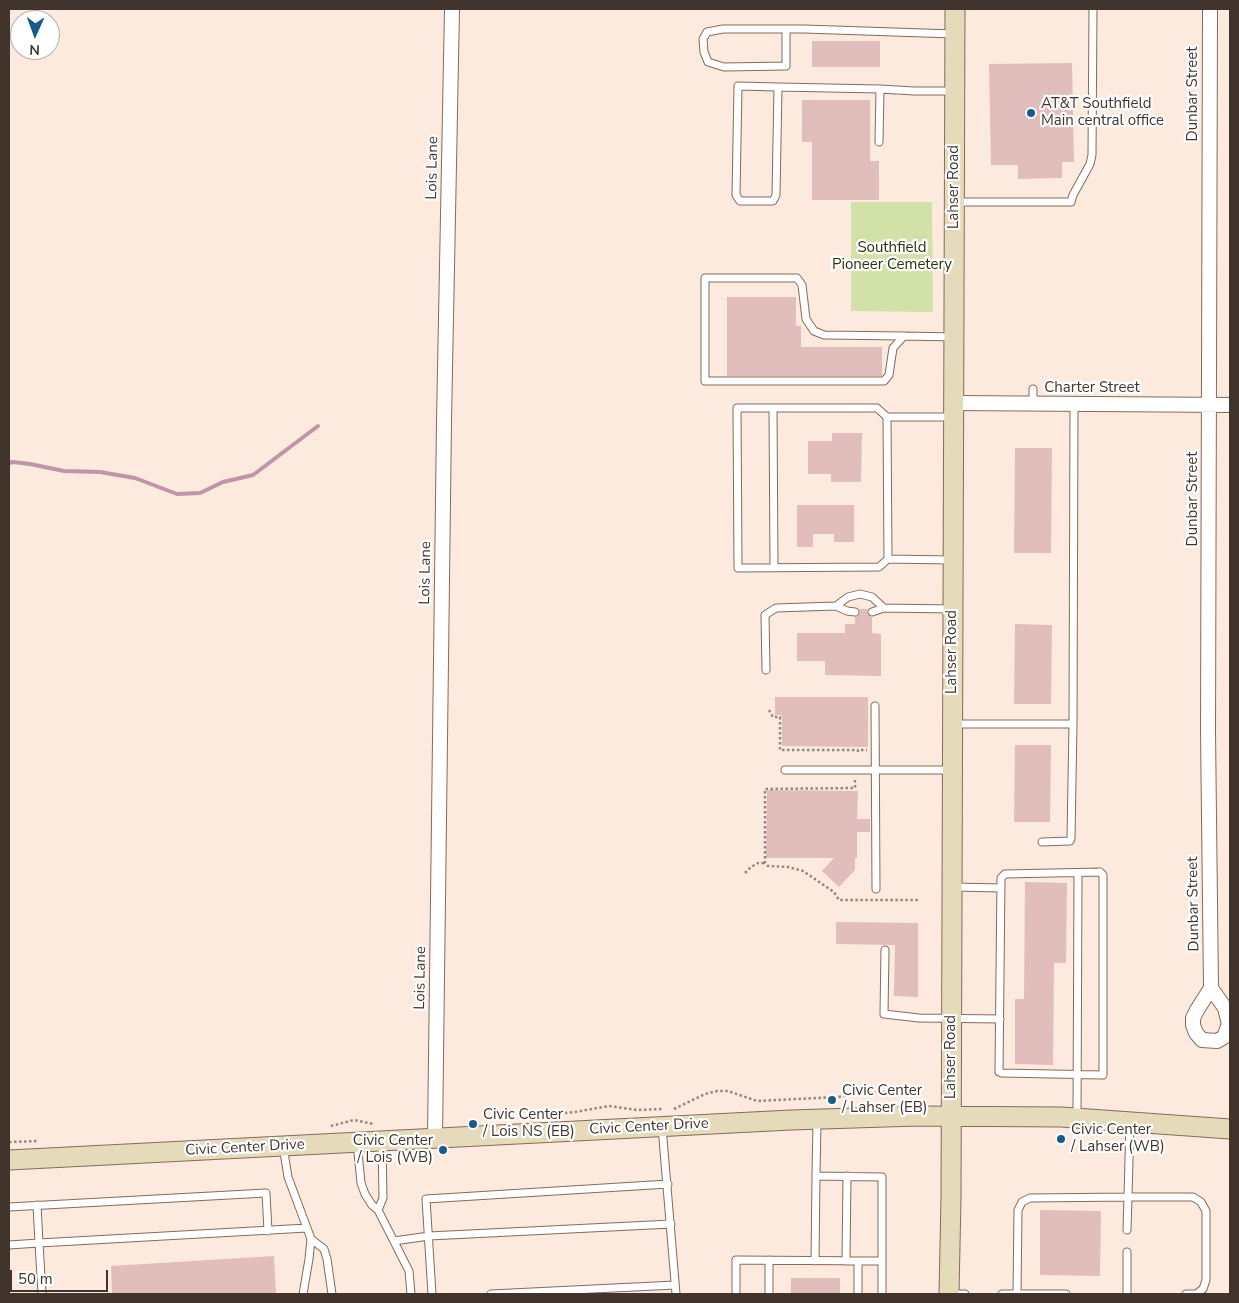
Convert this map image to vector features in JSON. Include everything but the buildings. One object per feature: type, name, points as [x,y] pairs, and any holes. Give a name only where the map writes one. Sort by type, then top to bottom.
[{"type":"main road","name":"Lahser Road","points":[[949,1294],[952,1019],[955,9]]},
{"type":"main road","name":"Civic Center Drive","points":[[9,1160],[817,1119],[951,1116],[1077,1118],[1230,1129]]},
{"type":"street","name":"Lois Lane","points":[[435,1137],[444,427],[452,9]]},
{"type":"street","name":"Dunbar Street","points":[[1210,9],[1208,731],[1211,988]]},
{"type":"street","name":"Charter Street","points":[[954,410],[1033,404],[1230,405]]},
{"type":"lane","points":[[955,202],[1070,202],[1090,164],[1092,155],[1093,9]]},
{"type":"lane","points":[[786,29],[786,66],[724,67],[708,62],[704,52],[703,39],[708,32],[723,29],[786,29],[954,34]]},
{"type":"lane","points":[[778,87],[776,195],[773,202],[740,201],[736,195],[738,86],[954,91]]},
{"type":"lane","points":[[879,142],[880,89]]},
{"type":"lane","points":[[904,336],[893,348],[889,375],[884,381],[705,381],[705,278],[796,278],[802,285],[806,319],[809,326],[819,334],[954,337]]},
{"type":"lane","points":[[1033,389],[1033,404]]},
{"type":"lane","points":[[1042,842],[1070,841],[1071,839],[1074,404]]},
{"type":"lane","points":[[888,559],[887,417],[877,408],[737,408],[738,568],[879,567],[888,559],[952,560]]},
{"type":"lane","points":[[773,408],[774,567]]},
{"type":"lane","points":[[887,417],[954,410]]},
{"type":"lane","points":[[836,606],[848,597],[860,594],[872,597],[884,608]]},
{"type":"lane","points":[[766,670],[765,615],[776,608],[836,606],[855,612]]},
{"type":"lane","points":[[872,612],[884,608],[952,609]]},
{"type":"lane","points":[[875,706],[876,889]]},
{"type":"lane","points":[[952,724],[1073,724]]},
{"type":"lane","points":[[785,770],[952,770]]},
{"type":"lane","points":[[1100,872],[1103,875],[1103,1074],[1002,1074],[999,1072],[1001,888],[1001,878],[1005,874],[1100,872]]},
{"type":"lane","points":[[1077,1118],[1078,873]]},
{"type":"lane","points":[[952,887],[1001,888]]},
{"type":"lane","points":[[885,950],[884,1014],[903,1017],[1000,1019]]},
{"type":"lane","points":[[815,1261],[817,1119]]},
{"type":"lane","points":[[1128,1230],[1130,1122]]},
{"type":"lane","points":[[662,1127],[676,1294]]},
{"type":"lane","points":[[378,1210],[383,1198],[382,1140]]},
{"type":"lane","points":[[357,1142],[361,1183],[365,1194],[372,1205],[378,1210],[409,1272],[410,1294]]},
{"type":"lane","points":[[283,1146],[288,1177],[311,1240],[310,1260],[303,1294]]},
{"type":"lane","points":[[816,1176],[882,1176],[882,1294]]},
{"type":"lane","points":[[846,1261],[848,1176]]},
{"type":"lane","points":[[432,1294],[426,1199],[668,1184]]},
{"type":"lane","points":[[9,1207],[266,1193],[268,1231]]},
{"type":"lane","points":[[1017,1294],[1018,1210],[1022,1202],[1030,1198],[1193,1197],[1201,1202],[1206,1211],[1206,1280],[1203,1289],[1196,1294],[1186,1294]]},
{"type":"lane","points":[[37,1206],[42,1294]]},
{"type":"lane","points":[[394,1241],[429,1236],[671,1224]]},
{"type":"lane","points":[[9,1245],[307,1228]]},
{"type":"lane","points":[[311,1240],[324,1249],[332,1294]]},
{"type":"lane","points":[[1127,1252],[1127,1294]]},
{"type":"lane","points":[[736,1294],[736,1260],[882,1261]]},
{"type":"lane","points":[[769,1260],[769,1294]]},
{"type":"lane","points":[[858,1261],[858,1294]]},
{"type":"lane","points":[[491,1294],[675,1285]]},
{"type":"lane","points":[[949,1294],[965,1294]]},
{"type":"lane","points":[[1002,1294],[1066,1294]]},
{"type":"path","points":[[769,710],[773,717],[780,717],[780,750],[858,750]]},
{"type":"path","points":[[765,863],[765,789],[855,788],[855,776]]},
{"type":"path","points":[[745,873],[758,863],[765,863],[768,866],[788,867],[803,871],[834,892],[839,900],[918,900]]},
{"type":"path","points":[[525,1116],[576,1112],[609,1106],[637,1110],[675,1109],[705,1094],[717,1091],[728,1091],[757,1101],[906,1091]]},
{"type":"path","points":[[9,1142],[36,1141]]},
{"type":"green space","name":"Southfield Pioneer Cemetery","points":[[851,202],[932,202],[933,312],[851,311]]},
{"type":"waterway","points":[[9,463],[30,464],[64,471],[100,472],[135,478],[177,494],[200,493],[223,482],[253,475],[318,426]]},
{"type":"place","name":"AT&T Southfield Main central office","points":[[1031,113]]},
{"type":"place","name":"Civic Center / Lahser (EB)","points":[[832,1100]]},
{"type":"place","name":"Civic Center / Lois NS (EB)","points":[[473,1124]]},
{"type":"place","name":"Civic Center / Lahser (WB)","points":[[1061,1139]]},
{"type":"place","name":"Civic Center / Lois (WB)","points":[[443,1150]]}]
